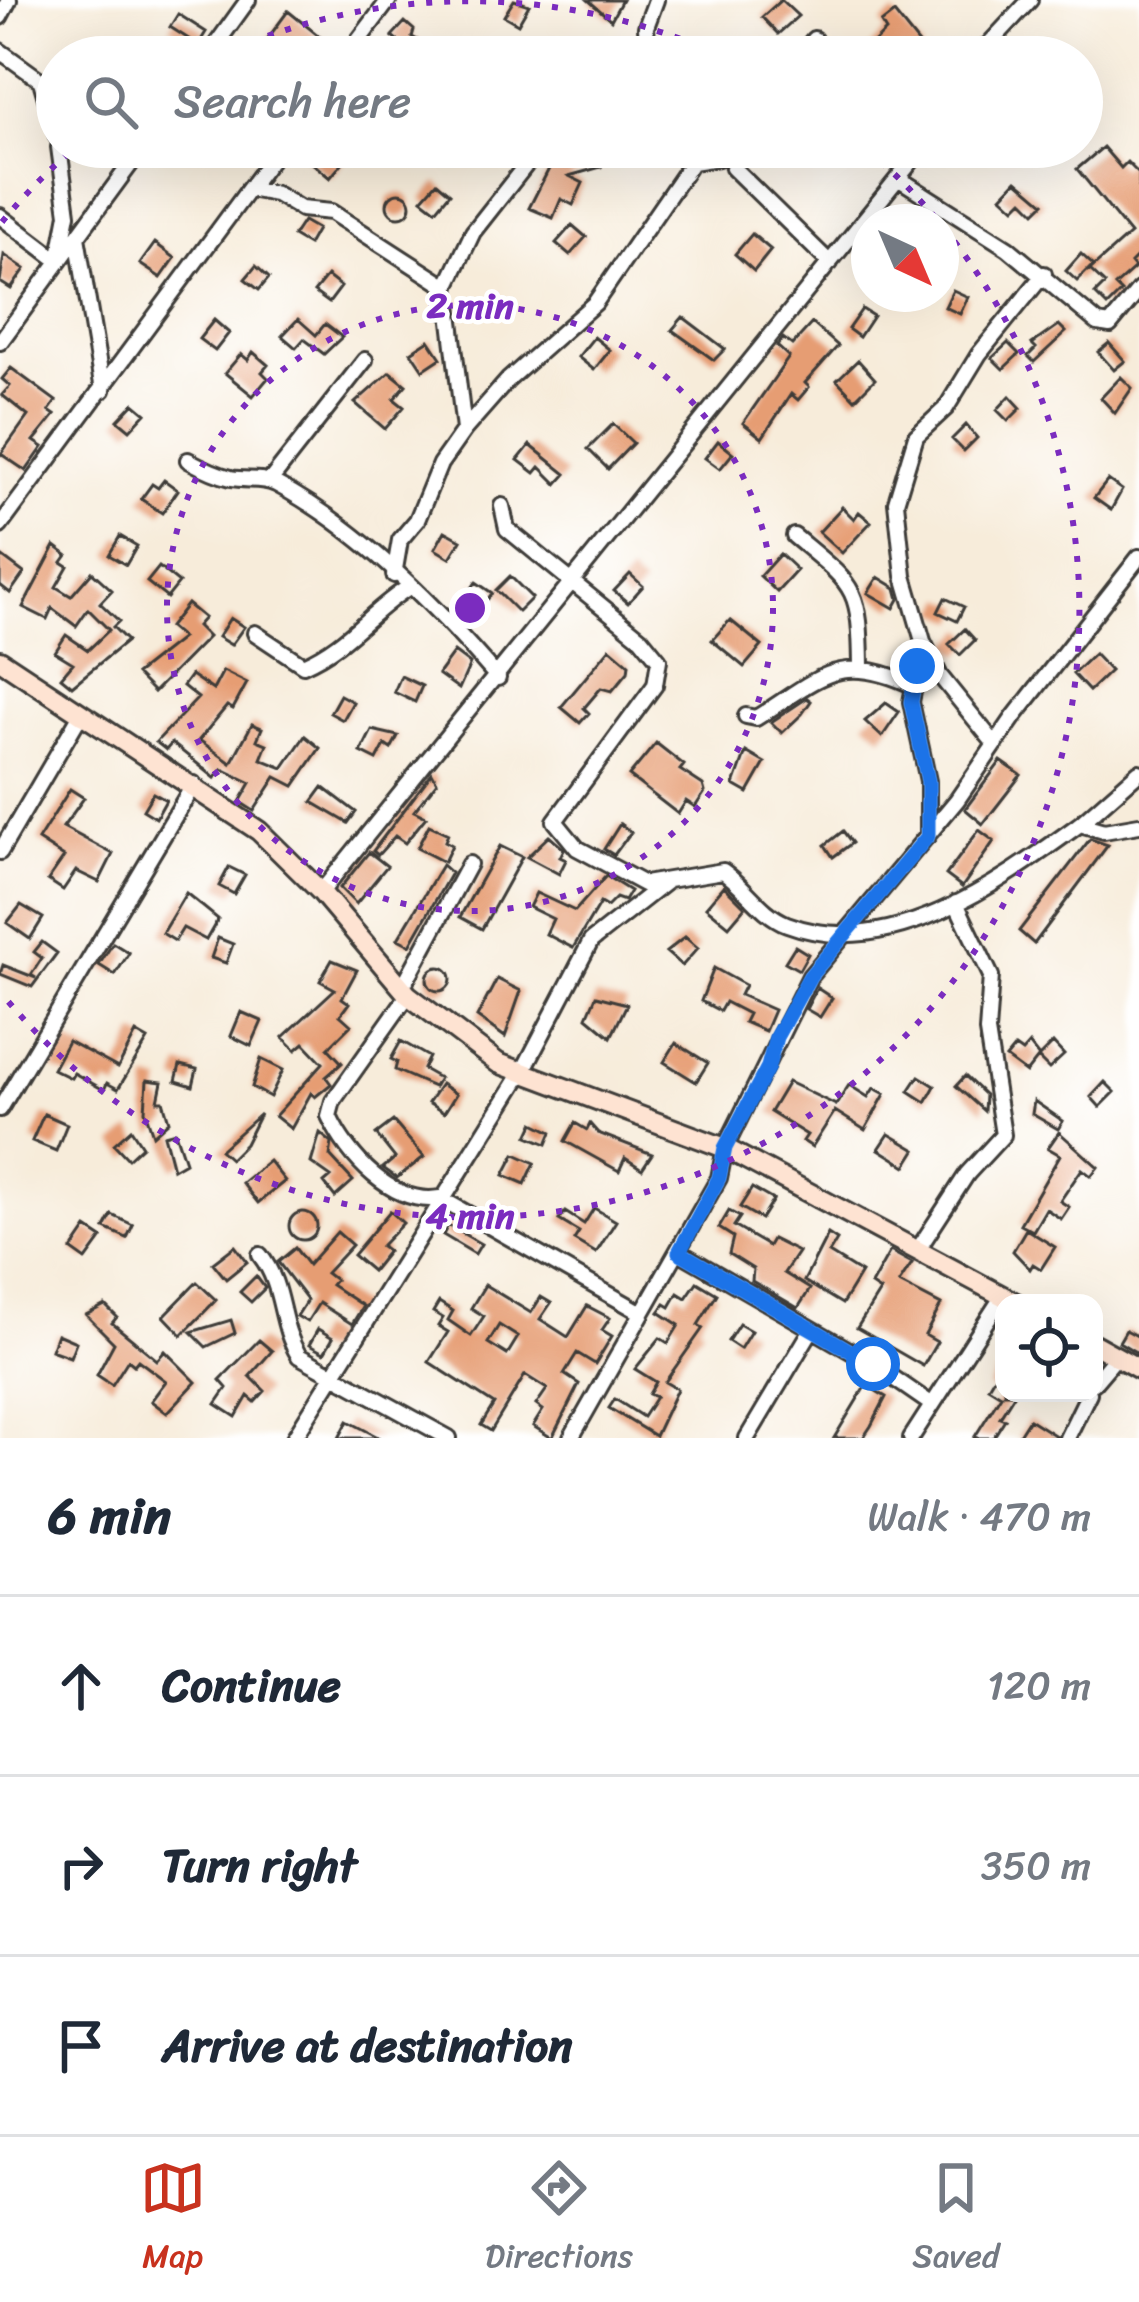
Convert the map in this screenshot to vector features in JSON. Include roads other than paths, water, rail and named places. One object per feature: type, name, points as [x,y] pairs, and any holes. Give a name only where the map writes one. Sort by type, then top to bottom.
[{"type":"main road","points":[[0,660],[259,831],[321,892],[405,992],[470,1045],[524,1071],[725,1148],[998,1294]]},
{"type":"main road","points":[[1103,1349],[1139,1369]]},
{"type":"street","points":[[0,17],[9,0]]},
{"type":"street","points":[[222,36],[248,0]]},
{"type":"street","points":[[647,36],[656,0]]},
{"type":"street","points":[[997,36],[1030,0]]},
{"type":"street","points":[[360,36],[382,3]]},
{"type":"street","points":[[0,50],[36,77]]},
{"type":"street","points":[[59,261],[68,214],[62,168]]},
{"type":"street","points":[[0,342],[126,168]]},
{"type":"street","points":[[0,526],[264,168]]},
{"type":"street","points":[[464,430],[447,287],[472,232],[523,168]]},
{"type":"street","points":[[394,574],[400,540],[417,520],[440,464],[464,430],[508,380],[595,303],[688,168]]},
{"type":"street","points":[[733,168],[830,263]]},
{"type":"street","points":[[321,892],[909,168]]},
{"type":"street","points":[[901,180],[1044,274],[1088,315],[1110,325],[1139,290]]},
{"type":"street","points":[[249,189],[276,194],[301,209],[331,212],[447,287]]},
{"type":"street","points":[[0,217],[59,261]]},
{"type":"street","points":[[76,237],[103,390]]},
{"type":"street","points":[[995,744],[940,676],[923,641],[909,604],[896,514],[908,454],[1044,274]]},
{"type":"street","points":[[270,481],[365,360]]},
{"type":"street","points":[[188,460],[232,478],[270,481],[362,538],[498,678]]},
{"type":"street","points":[[502,506],[508,529],[659,660],[655,685],[555,821],[578,848],[644,884],[723,871],[768,914],[843,939],[982,892],[1081,824],[1139,772]]},
{"type":"street","points":[[794,536],[846,580],[858,600],[861,666]]},
{"type":"street","points":[[572,1438],[719,1178],[725,1148],[768,1067],[793,1006],[1139,557]]},
{"type":"street","points":[[255,633],[303,665],[349,641],[387,601],[409,587]]},
{"type":"street","points":[[923,641],[911,702],[928,781],[928,836]]},
{"type":"street","points":[[746,716],[756,718],[807,683],[861,666],[914,686]]},
{"type":"street","points":[[0,852],[81,713]]},
{"type":"street","points":[[0,1109],[194,784]]},
{"type":"street","points":[[1081,824],[1104,831],[1139,825]]},
{"type":"street","points":[[469,864],[405,992],[333,1101],[329,1116],[371,1173],[420,1202],[440,1198],[642,1313]]},
{"type":"street","points":[[294,1438],[440,1198],[524,1071],[591,941],[666,882]]},
{"type":"street","points":[[917,1251],[968,1174],[1004,1135],[987,1031],[991,976],[956,904]]},
{"type":"street","points":[[679,1252],[931,1404]]},
{"type":"street","points":[[260,1255],[281,1288],[286,1334],[299,1356],[448,1438]]},
{"type":"street","points":[[910,1438],[995,1319]]},
{"type":"street","points":[[747,1438],[812,1329]]},
{"type":"street","points":[[1103,1372],[1117,1356]]},
{"type":"street","points":[[1067,1438],[1085,1402]]}]
